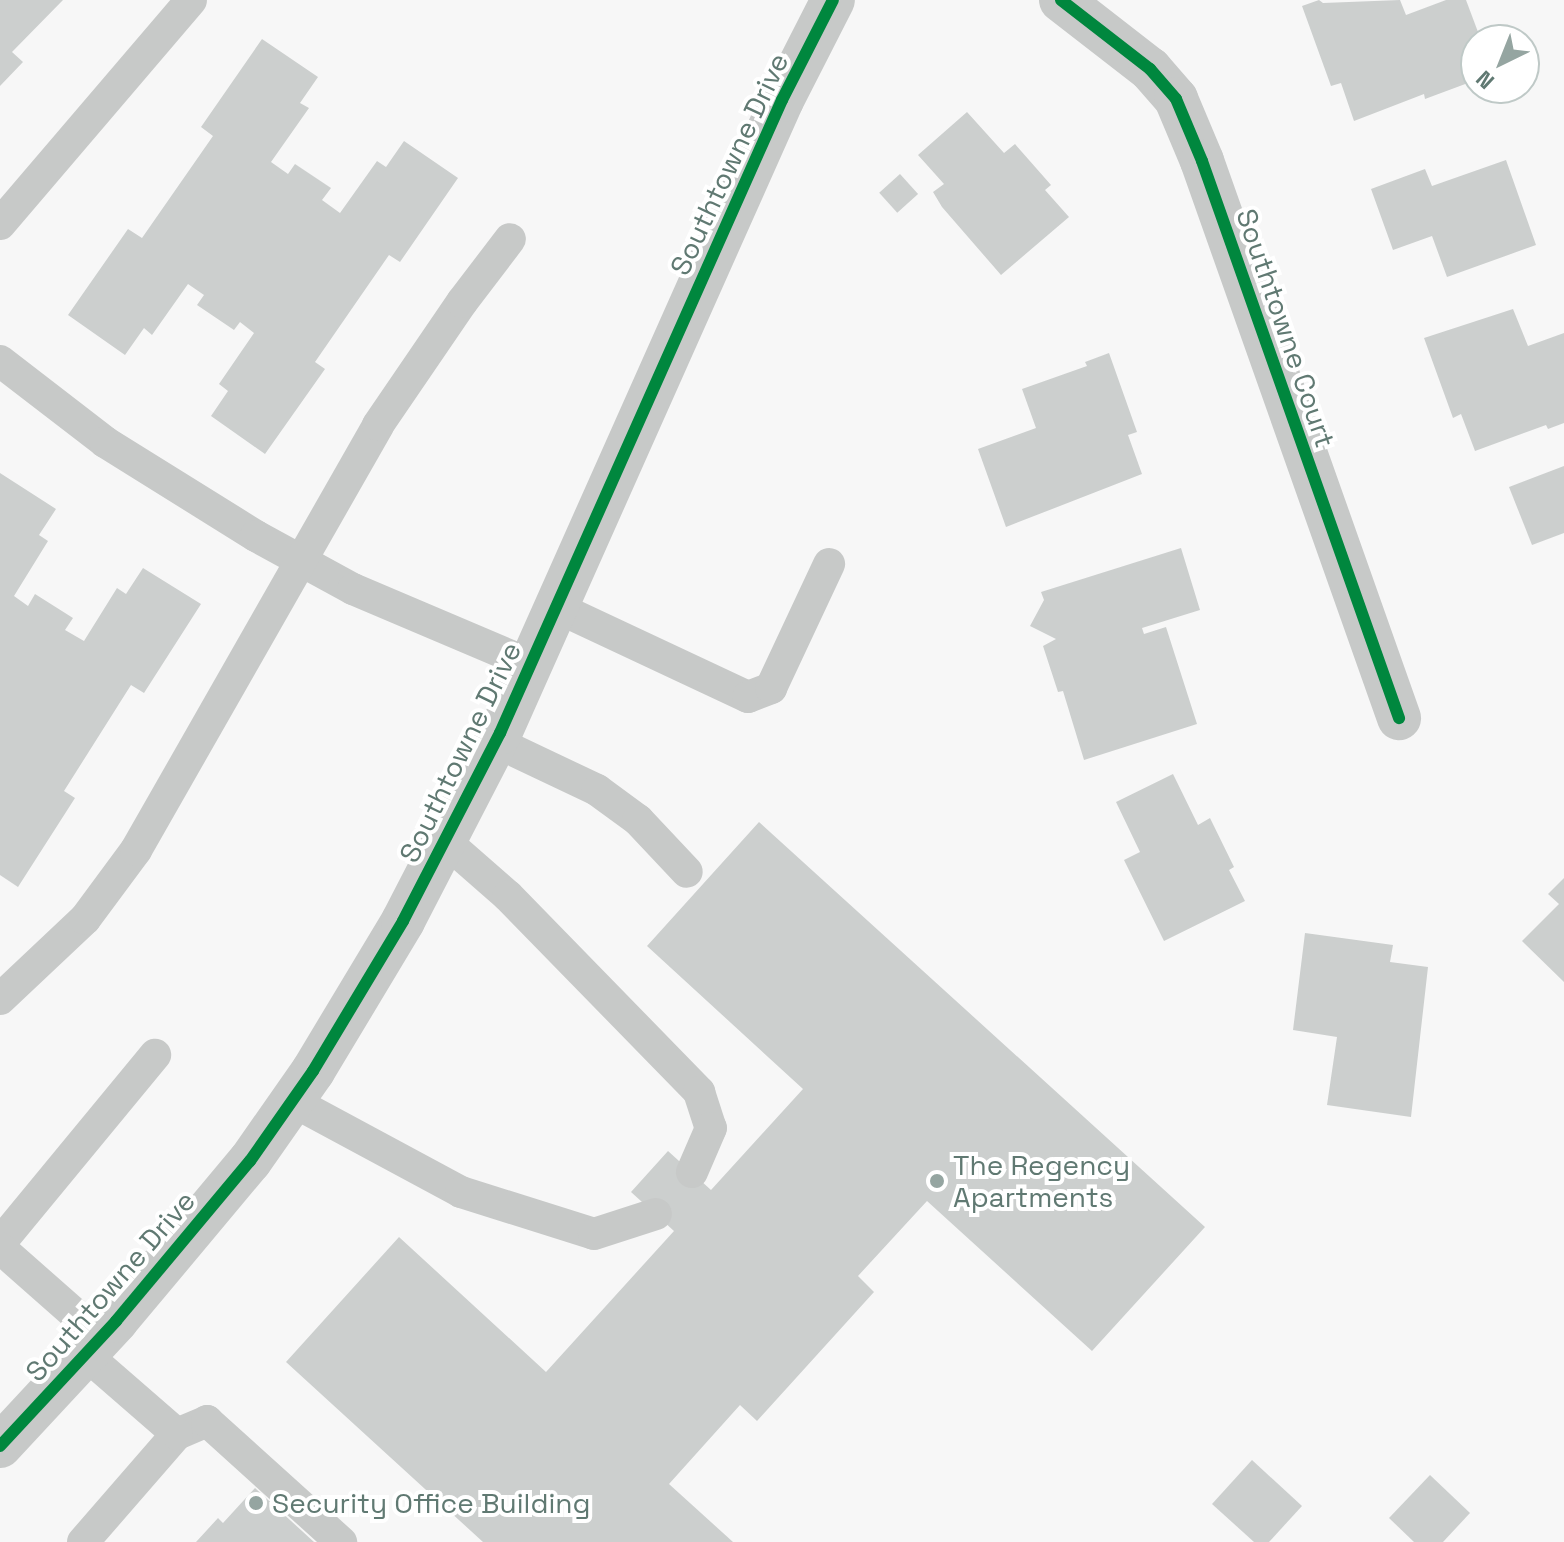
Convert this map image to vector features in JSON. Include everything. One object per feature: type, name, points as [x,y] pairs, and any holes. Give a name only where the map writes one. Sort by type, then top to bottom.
[{"type":"street","name":"Southtowne Drive","points":[[0,1446],[93,1345],[250,1161],[366,984],[496,742],[782,100],[833,0]]},
{"type":"street","name":"Southtowne Court","points":[[1061,0],[1150,69],[1176,99],[1202,161],[1399,718]]},
{"type":"lane","points":[[0,224],[191,0]]},
{"type":"lane","points":[[0,999],[85,919],[136,850],[378,425],[462,302],[510,239]]},
{"type":"lane","points":[[0,361],[105,442],[301,561],[353,589],[530,664]]},
{"type":"lane","points":[[556,607],[748,697],[771,688],[829,564]]},
{"type":"lane","points":[[496,742],[597,790],[638,820],[687,872]]},
{"type":"lane","points":[[444,840],[508,896],[699,1092],[711,1128],[692,1172]]},
{"type":"lane","points":[[155,1055],[0,1245],[177,1434]]},
{"type":"lane","points":[[292,1101],[461,1192],[594,1234],[656,1214]]},
{"type":"lane","points":[[83,1542],[177,1434],[207,1421],[341,1542]]},
{"type":"building","points":[[0,0],[63,0],[12,52],[23,62],[0,86]]},
{"type":"building","points":[[1319,0],[1323,3],[1400,0],[1406,15],[1446,0],[1466,0],[1475,24],[1460,24],[1460,86],[1425,99],[1424,94],[1354,121],[1341,83],[1331,86],[1302,6]]},
{"type":"building","points":[[262,39],[318,77],[300,103],[309,108],[271,162],[288,174],[295,164],[331,188],[322,200],[340,213],[377,161],[386,167],[404,141],[458,178],[400,262],[389,255],[315,362],[325,369],[265,454],[211,416],[228,391],[219,384],[254,333],[240,322],[234,330],[197,305],[204,295],[188,284],[152,335],[144,328],[125,355],[68,315],[128,229],[142,238],[213,136],[201,127]]},
{"type":"building","points":[[967,112],[1004,153],[1015,144],[1051,185],[1045,190],[1069,217],[1001,275],[942,207],[933,192],[944,184],[918,155]]},
{"type":"building","points":[[1506,160],[1536,245],[1447,277],[1432,236],[1393,250],[1371,189],[1425,169],[1432,186]]},
{"type":"building","points":[[900,174],[918,194],[897,213],[879,193]]},
{"type":"building","points":[[1513,309],[1528,346],[1564,333],[1564,423],[1548,429],[1546,425],[1475,451],[1461,414],[1453,418],[1424,338]]},
{"type":"building","points":[[1109,353],[1137,432],[1128,435],[1142,474],[1006,527],[978,449],[1036,428],[1022,389],[1087,366],[1085,362]]},
{"type":"building","points":[[1564,466],[1564,533],[1532,545],[1509,487]]},
{"type":"building","points":[[0,473],[56,509],[39,535],[48,541],[14,596],[28,606],[35,594],[73,618],[65,630],[84,641],[117,588],[126,594],[143,568],[201,604],[144,693],[131,685],[64,791],[75,798],[18,887],[0,875]]},
{"type":"building","points":[[1181,548],[1200,610],[1142,628],[1144,634],[1166,627],[1197,724],[1084,760],[1063,691],[1058,692],[1043,646],[1056,639],[1030,626],[1044,600],[1041,592]]},
{"type":"building","points":[[1173,774],[1198,825],[1210,818],[1234,867],[1229,870],[1245,901],[1164,941],[1124,860],[1140,852],[1116,802]]},
{"type":"building","name":"The Regency Apartments","points":[[759,822],[1205,1227],[1092,1351],[927,1201],[858,1276],[874,1292],[757,1421],[740,1405],[669,1484],[733,1542],[483,1542],[286,1362],[399,1237],[546,1372],[674,1231],[631,1192],[668,1151],[711,1190],[803,1089],[647,946]]},
{"type":"building","points":[[1564,878],[1564,982],[1522,941],[1559,904],[1548,894]]},
{"type":"building","points":[[1305,933],[1393,945],[1390,962],[1428,967],[1411,1117],[1327,1105],[1337,1037],[1293,1030]]},
{"type":"building","points":[[1252,1460],[1302,1506],[1269,1542],[1254,1542],[1212,1504]]},
{"type":"building","points":[[1430,1475],[1470,1513],[1443,1542],[1414,1542],[1389,1518]]},
{"type":"building","name":"Security Office Building","points":[[255,1488],[314,1542],[196,1542],[218,1518],[223,1523]]},
{"type":"cycle path","points":[[0,1446],[116,1321],[250,1161],[313,1071],[403,921],[500,733],[782,100],[833,0]]},
{"type":"cycle path","points":[[1061,0],[1150,69],[1176,99],[1202,161],[1399,718]]},
{"type":"place","name":"The Regency Apartments","points":[[937,1181]]},
{"type":"place","name":"Security Office Building","points":[[256,1503]]}]
